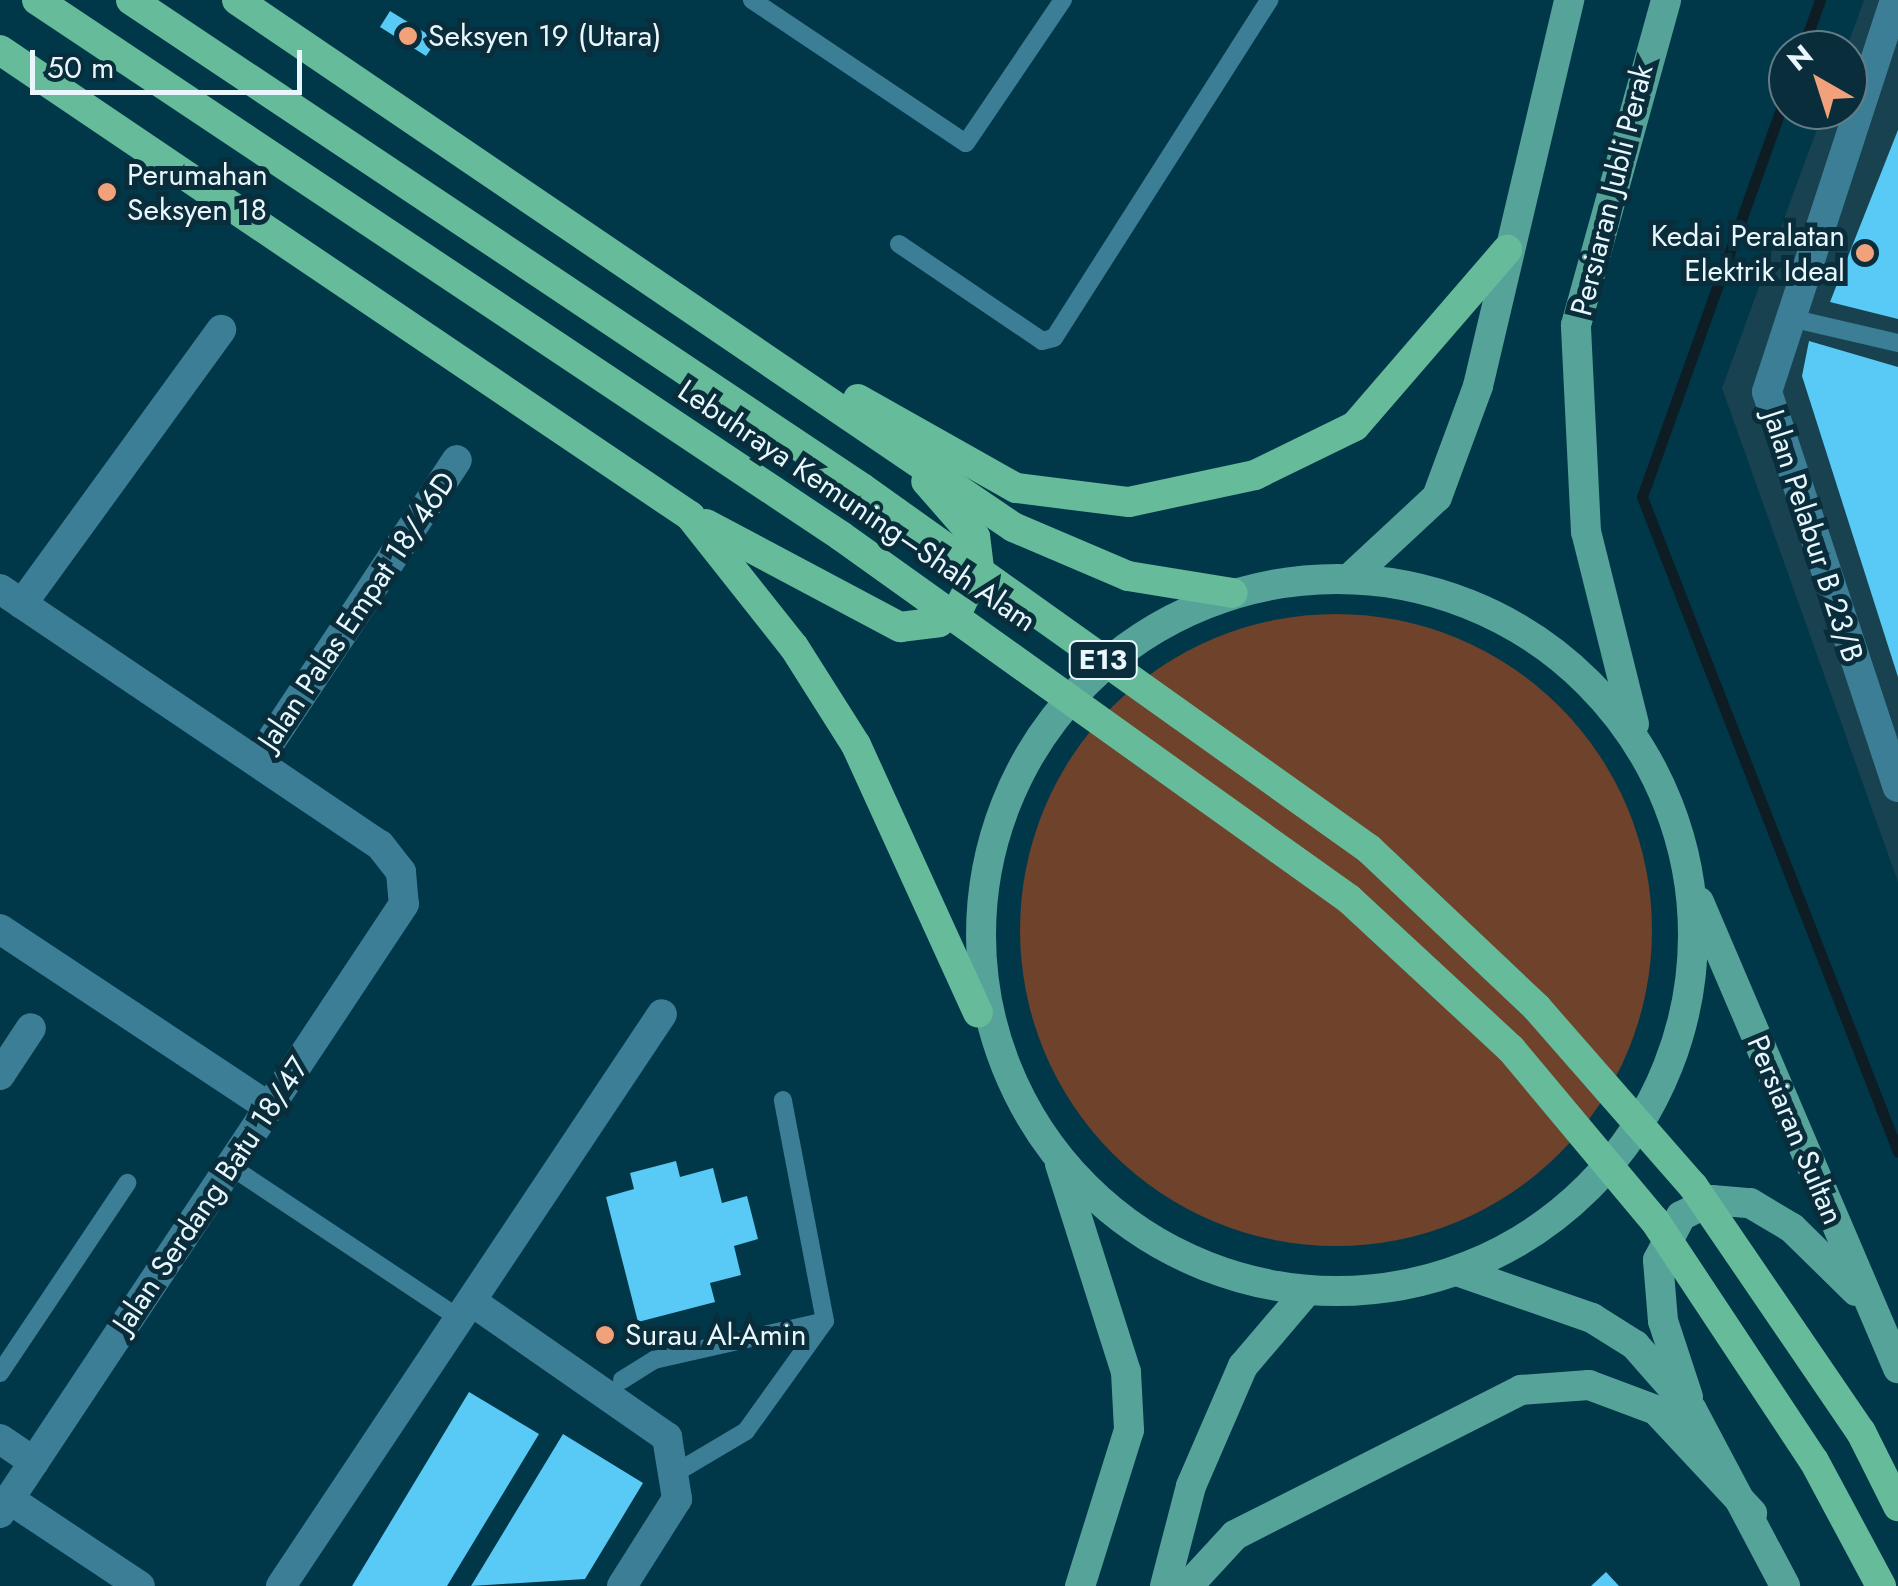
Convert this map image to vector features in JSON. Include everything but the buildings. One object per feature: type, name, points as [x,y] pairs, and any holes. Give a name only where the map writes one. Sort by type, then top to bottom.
[{"type":"highway","name":"Lebuhraya Kemuning–Shah Alam","points":[[37,0],[921,591],[1349,899],[1512,1049],[1655,1222],[1814,1461],[1881,1586]]},
{"type":"highway","name":"Lebuhraya Kemuning–Shah Alam","points":[[131,0],[862,488],[1369,849],[1538,1008],[1693,1186],[1860,1432],[1898,1506]]},
{"type":"highway","points":[[237,0],[1029,534],[1128,576],[1234,594]]},
{"type":"highway","points":[[0,50],[690,516],[900,627],[939,622],[974,586],[976,537],[895,445]]},
{"type":"highway","points":[[699,309],[1016,488],[1129,502],[1255,475],[1356,426],[1507,250]]},
{"type":"highway","points":[[690,516],[765,608],[856,746],[978,1013]]},
{"type":"main road","points":[[1351,577],[1437,496],[1478,386],[1569,0]]},
{"type":"main road","name":"Persiaran Jubli Perak","points":[[1638,736],[1586,532],[1576,325],[1666,0]]},
{"type":"main road","points":[[1059,1162],[1128,1226],[1212,1272],[1306,1292],[1382,1290],[1457,1272],[1543,1227],[1614,1162],[1664,1079],[1692,987],[1694,890],[1674,810],[1638,736],[1595,684],[1528,632],[1419,586],[1351,577],[1234,594],[1145,635],[1071,698],[1016,779],[985,872],[978,1013],[1059,1162],[1126,1372],[1129,1430],[1080,1586]]},
{"type":"main road","name":"Persiaran Sultan","points":[[1694,890],[1898,1368]]},
{"type":"main road","points":[[1692,1410],[1663,1322],[1658,1260],[1681,1216],[1712,1200],[1750,1203],[1792,1228],[1867,1302]]},
{"type":"main road","points":[[1457,1272],[1592,1318],[1635,1345],[1692,1410],[1752,1513],[1785,1586]]},
{"type":"main road","points":[[1166,1586],[1191,1486],[1243,1366],[1306,1292]]},
{"type":"main road","points":[[1188,1586],[1235,1534],[1521,1390],[1589,1385],[1656,1410],[1752,1513]]},
{"type":"street","name":"Jalan Pelabur B 23/B","points":[[1895,0],[1785,317],[1767,392],[1772,428],[1898,787]]},
{"type":"street","points":[[222,330],[11,596],[257,762]]},
{"type":"street","name":"Jalan Palas Empat 18/46D","points":[[257,762],[457,460]]},
{"type":"street","name":"Jalan Serdang Batu 18/47","points":[[5,1506],[404,904],[401,872],[380,846],[257,762]]},
{"type":"street","points":[[0,929],[269,1107]]},
{"type":"street","points":[[280,1586],[662,1014]]},
{"type":"street","points":[[0,1075],[31,1028]]},
{"type":"street","points":[[465,1309],[668,1437],[677,1498],[622,1586]]},
{"type":"street","points":[[0,1439],[34,1462]]},
{"type":"street","points":[[5,1506],[140,1586]]},
{"type":"lane","points":[[752,0],[966,144],[1063,0]]},
{"type":"lane","points":[[899,244],[1042,340],[1054,338],[1269,0]]},
{"type":"lane","points":[[1785,317],[1898,343]]},
{"type":"lane","points":[[676,1472],[746,1432],[825,1322],[783,1100]]},
{"type":"lane","points":[[230,1166],[465,1309]]},
{"type":"lane","points":[[0,1373],[127,1182]]},
{"type":"lane","points":[[622,1380],[654,1360],[825,1322]]},
{"type":"shaded area","points":[[1864,0],[1898,0],[1898,882],[1722,388],[1817,130],[1868,130],[1868,30],[1853,30]]},
{"type":"shaded area","points":[[1336,614],[1398,620],[1457,638],[1511,667],[1559,707],[1599,755],[1628,809],[1646,868],[1652,930],[1646,992],[1628,1051],[1599,1105],[1559,1153],[1511,1193],[1457,1222],[1398,1240],[1336,1246],[1274,1240],[1215,1222],[1161,1193],[1113,1153],[1073,1105],[1044,1051],[1026,992],[1020,930],[1026,868],[1044,809],[1073,755],[1113,707],[1161,667],[1215,638],[1274,620]]},
{"type":"waterway","points":[[1809,30],[1820,0]]},
{"type":"waterway","points":[[1773,130],[1642,497],[1898,1152]]},
{"type":"place","name":"Seksyen 19 (Utara)","points":[[408,36]]},
{"type":"place","name":"Perumahan Seksyen 18","points":[[107,192]]},
{"type":"place","name":"Kedai Peralatan Elektrik Ideal","points":[[1865,253]]},
{"type":"place","name":"Surau Al-Amin","points":[[605,1335]]}]
